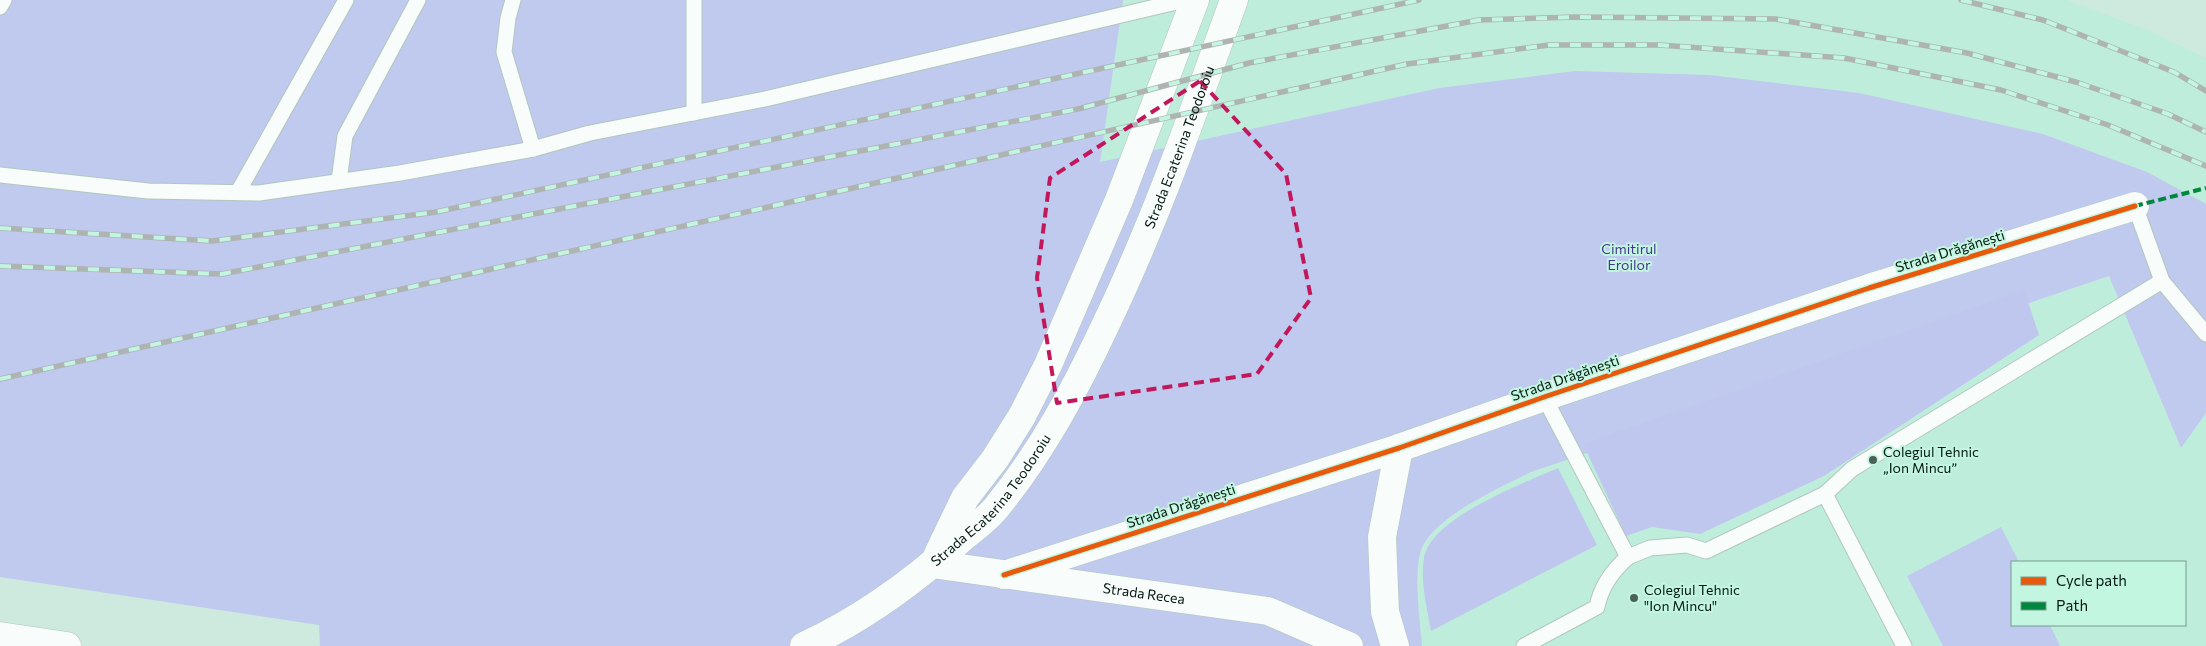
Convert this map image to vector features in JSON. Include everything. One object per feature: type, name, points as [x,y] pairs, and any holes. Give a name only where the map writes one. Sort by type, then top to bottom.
[{"type":"main road","name":"Strada Ecaterina Teodoroiu","points":[[932,564],[965,498],[995,459],[1022,416],[1048,365],[1118,200],[1195,0]]},
{"type":"main road","name":"Strada Ecaterina Teodoroiu","points":[[932,564],[995,510],[1046,438],[1075,389],[1130,273],[1173,168],[1234,0]]},
{"type":"main road","name":"Strada Drăgănești","points":[[1004,575],[1399,448],[1544,397],[1869,288],[2135,206]]},
{"type":"main road","points":[[1395,646],[1385,612],[1382,537],[1399,448]]},
{"type":"main road","name":"Strada Recea","points":[[932,564],[1268,611],[1349,646]]},
{"type":"main road","points":[[804,646],[879,604],[932,564]]},
{"type":"main road","points":[[0,636],[67,646]]},
{"type":"lane","points":[[0,7],[4,0]]},
{"type":"lane","points":[[238,192],[346,0]]},
{"type":"lane","points":[[339,181],[345,136],[418,0]]},
{"type":"lane","points":[[513,0],[508,18],[504,52],[534,149]]},
{"type":"lane","points":[[694,0],[694,113]]},
{"type":"lane","points":[[0,176],[148,191],[260,192],[400,173],[534,149],[590,133],[765,99],[1185,0]]},
{"type":"lane","points":[[2135,206],[2162,281],[2206,334]]},
{"type":"lane","points":[[1524,646],[1597,607],[1599,596],[1612,571],[1628,557],[1650,548],[1687,544],[1706,551],[1824,494],[1852,469],[2162,281]]},
{"type":"lane","points":[[1544,397],[1628,557]]},
{"type":"lane","points":[[1824,494],[1904,646]]},
{"type":"highlighted area","points":[[1200,81],[1286,174],[1311,298],[1257,374],[1057,403],[1037,278],[1050,178]]},
{"type":"shaded area","points":[[1123,0],[2067,0],[2150,31],[2206,58],[2206,204],[2147,172],[2043,134],[1859,93],[1099,162]]},
{"type":"shaded area","name":"Colegiul Tehnic „Ion Mincu”","points":[[2109,276],[2180,447],[2206,413],[2206,646],[1422,646],[1418,599],[1420,553],[1436,528],[1470,504],[1531,472]]},
{"type":"shaded area","points":[[2024,290],[2039,335],[1824,476],[1700,534],[1652,527],[1626,536],[1583,444]]},
{"type":"shaded area","points":[[1558,468],[1597,545],[1431,631],[1424,595],[1423,576],[1424,558],[1430,543],[1443,529],[1480,504]]},
{"type":"green space","name":"Cimitirul Eroilor","points":[[0,0],[1123,0],[1100,162],[1439,88],[1575,71],[1709,75],[1859,93],[2043,134],[2147,172],[2206,204],[2206,413],[2181,448],[2109,276],[1531,472],[1485,495],[1451,516],[1437,528],[1426,541],[1420,554],[1417,587],[1422,646],[320,646],[319,625],[0,577]]},
{"type":"green space","points":[[2001,527],[2018,561],[2011,561],[2011,626],[2050,626],[2060,646],[1943,646],[1907,576]]},
{"type":"railway","points":[[0,228],[212,241],[436,212],[1419,0]]},
{"type":"railway","points":[[1961,0],[2043,20],[2174,72],[2206,91]]},
{"type":"railway","points":[[0,266],[222,274],[1078,109],[1249,63],[1479,20],[1576,17],[1776,19],[1967,53],[2076,82],[2168,114],[2206,132]]},
{"type":"railway","points":[[0,379],[1407,64],[1549,45],[1659,45],[1844,58],[2001,90],[2108,125],[2206,166]]},
{"type":"marked path","points":[[2135,206],[2206,188]]},
{"type":"cycle path","points":[[1004,575],[1399,448],[1544,397],[1869,288],[2135,206]]},
{"type":"place","name":"Colegiul Tehnic „Ion Mincu”","points":[[1873,460]]},
{"type":"place","name":"Colegiul Tehnic \"Ion Mincu\"","points":[[1634,598]]}]
